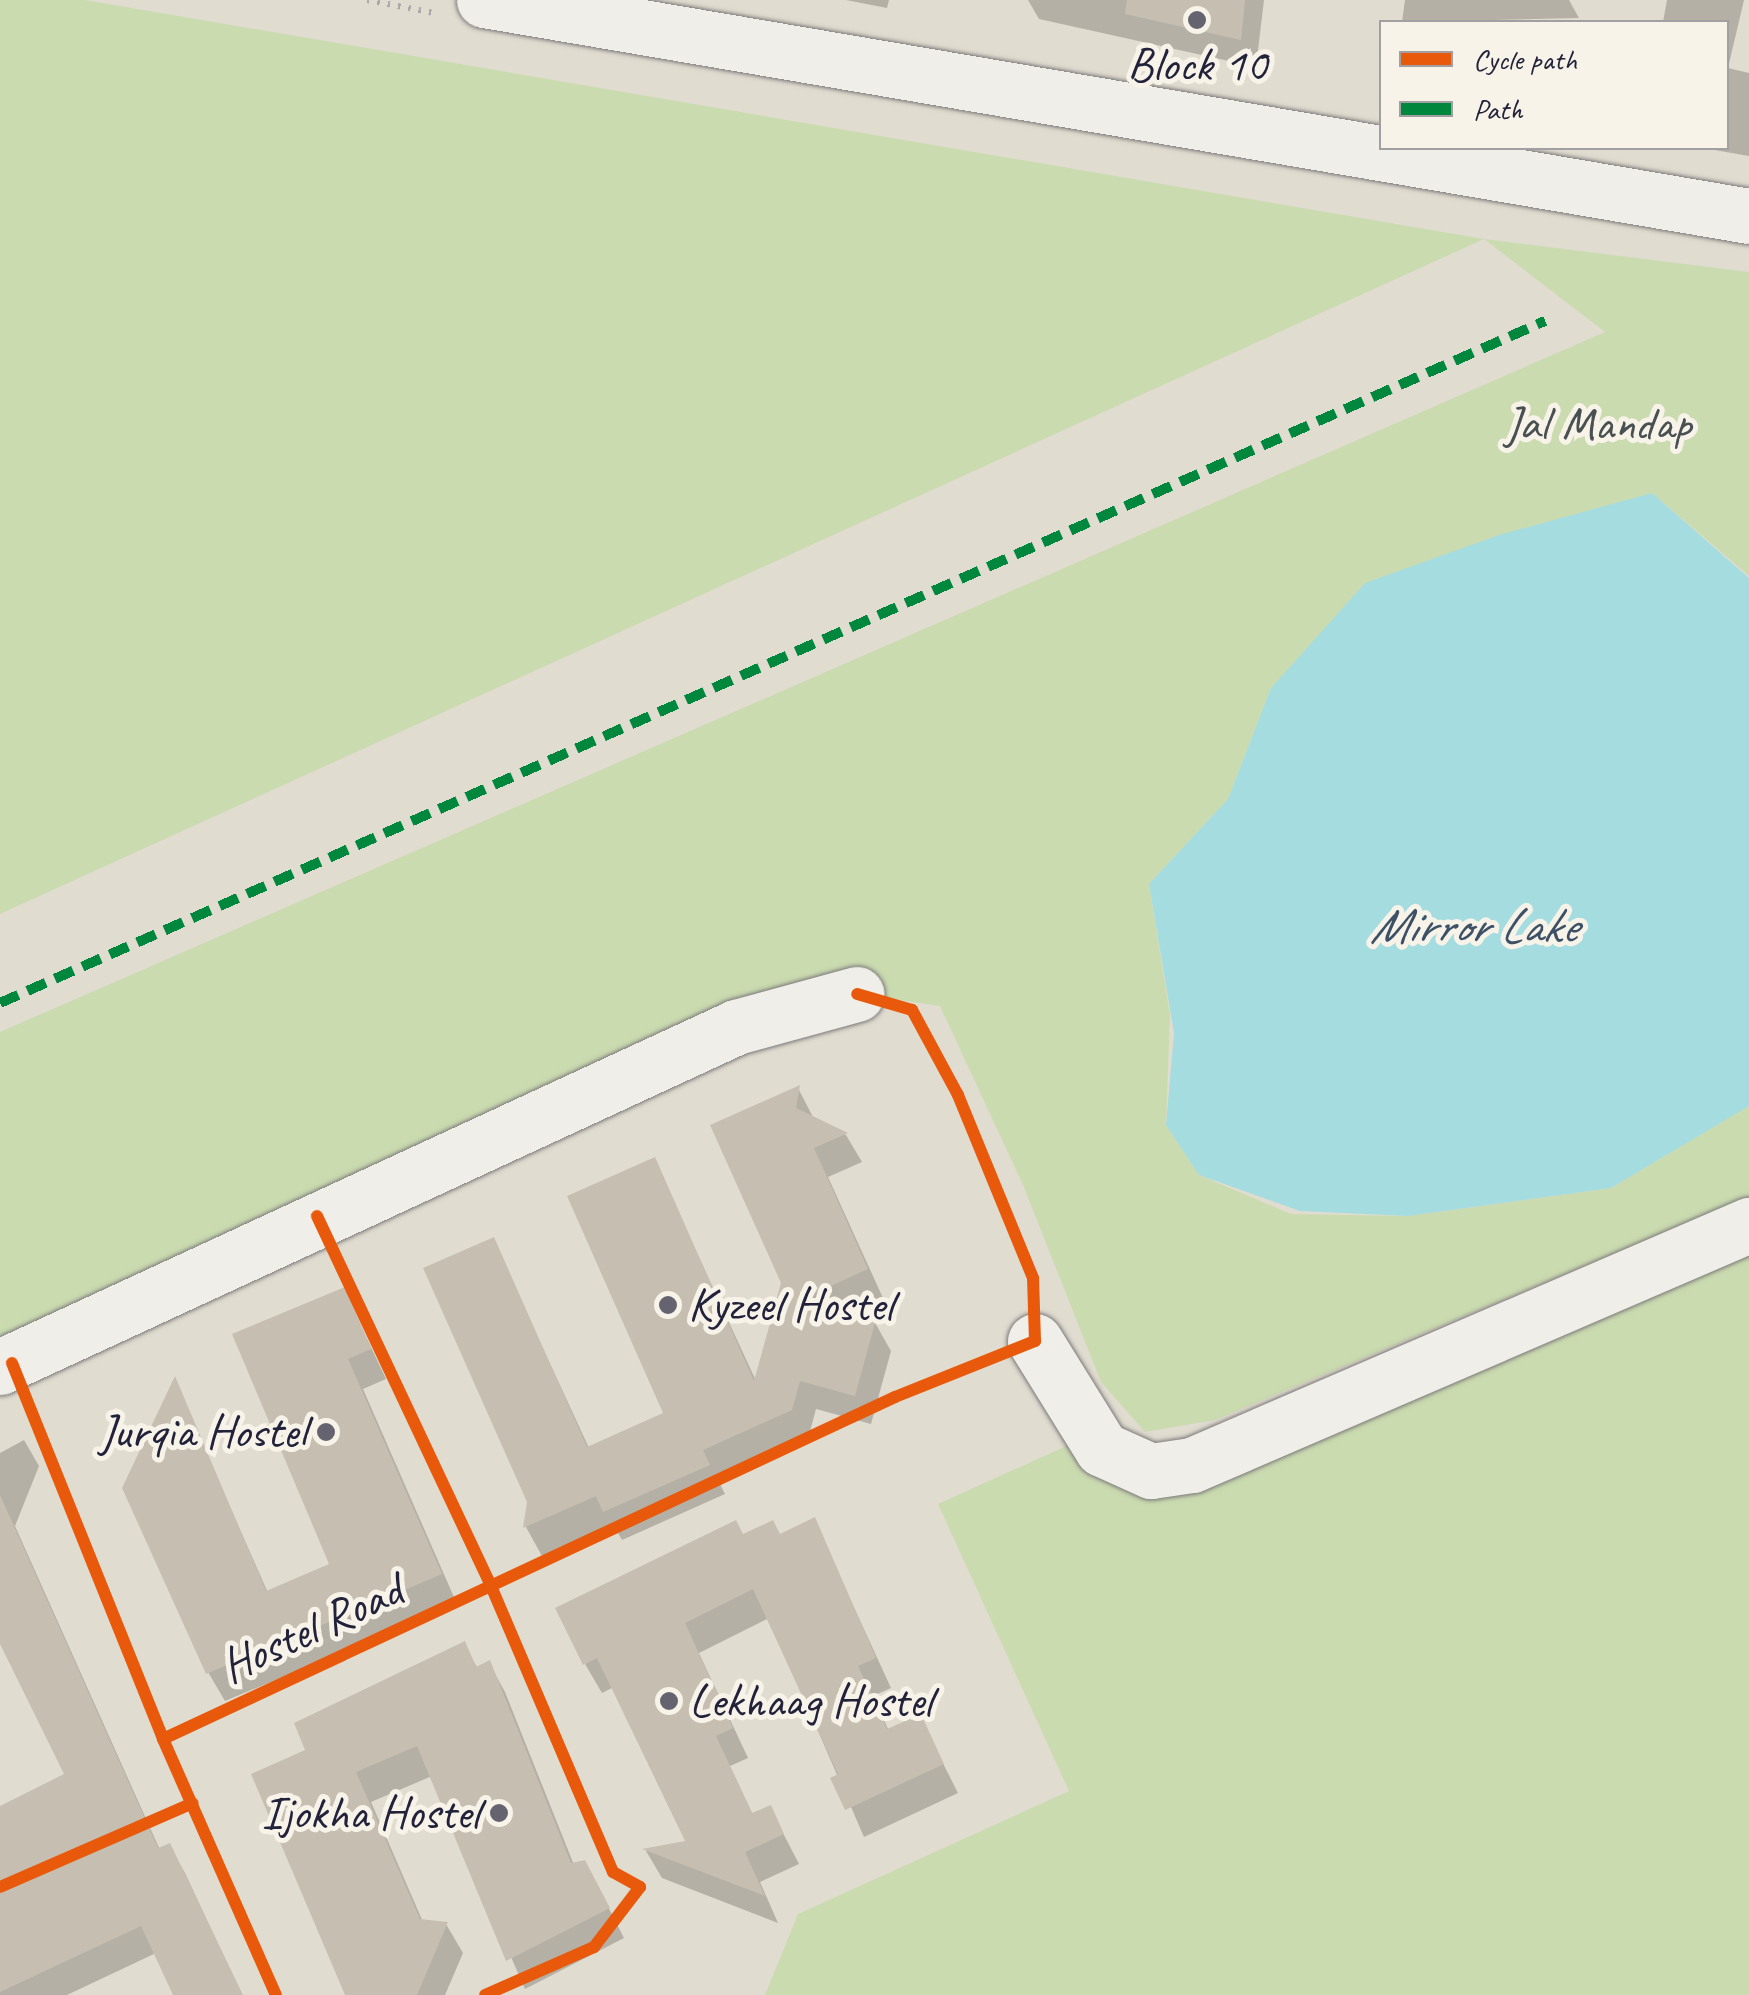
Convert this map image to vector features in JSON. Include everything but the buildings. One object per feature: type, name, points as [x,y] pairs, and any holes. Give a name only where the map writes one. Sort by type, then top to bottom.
[{"type":"lane","points":[[484,0],[716,19],[1379,145]]},
{"type":"lane","points":[[1403,150],[1749,216]]},
{"type":"lane","points":[[6,1365],[736,1027],[857,994]]},
{"type":"lane","points":[[1036,1341],[1102,1448],[1151,1471],[1192,1465],[1749,1225]]},
{"type":"green space","points":[[0,0],[85,0],[1484,239],[0,914]]},
{"type":"green space","name":"Jal Mandap","points":[[1484,239],[1749,272],[1749,576],[1652,493],[1271,688],[1228,799],[1149,884],[1170,1015],[1166,1125],[1199,1175],[1291,1214],[1408,1216],[1611,1188],[1749,1105],[1749,1197],[1215,1420],[1145,1432],[1101,1382],[1023,1185],[940,1006],[857,994],[0,1339],[0,1032],[1605,332]]},
{"type":"green space","points":[[1749,1233],[1749,1995],[765,1995],[798,1914],[1069,1791],[938,1504],[1104,1429],[1193,1465]]},
{"type":"water","name":"Mirror Lake","points":[[1652,493],[1749,578],[1749,1106],[1611,1188],[1408,1216],[1300,1211],[1199,1175],[1166,1125],[1174,1033],[1149,884],[1228,799],[1271,688],[1365,583],[1499,535]]},
{"type":"marked path","points":[[0,1003],[1545,321]]},
{"type":"cycle path","name":"Hostel Road","points":[[163,1739],[895,1397],[1035,1341],[1033,1278],[958,1095],[912,1010],[857,994]]},
{"type":"cycle path","points":[[317,1216],[491,1586],[613,1872],[640,1887],[594,1947],[485,1995]]},
{"type":"cycle path","points":[[12,1363],[163,1739],[276,1995]]},
{"type":"cycle path","points":[[0,1887],[193,1803]]},
{"type":"place","name":"Block 10","points":[[1197,20]]},
{"type":"place","name":"Kyzeel Hostel","points":[[668,1305]]},
{"type":"place","name":"Jurqia Hostel","points":[[326,1432]]},
{"type":"place","name":"Lekhaag Hostel","points":[[669,1701]]},
{"type":"place","name":"Ijokha Hostel","points":[[499,1813]]}]
